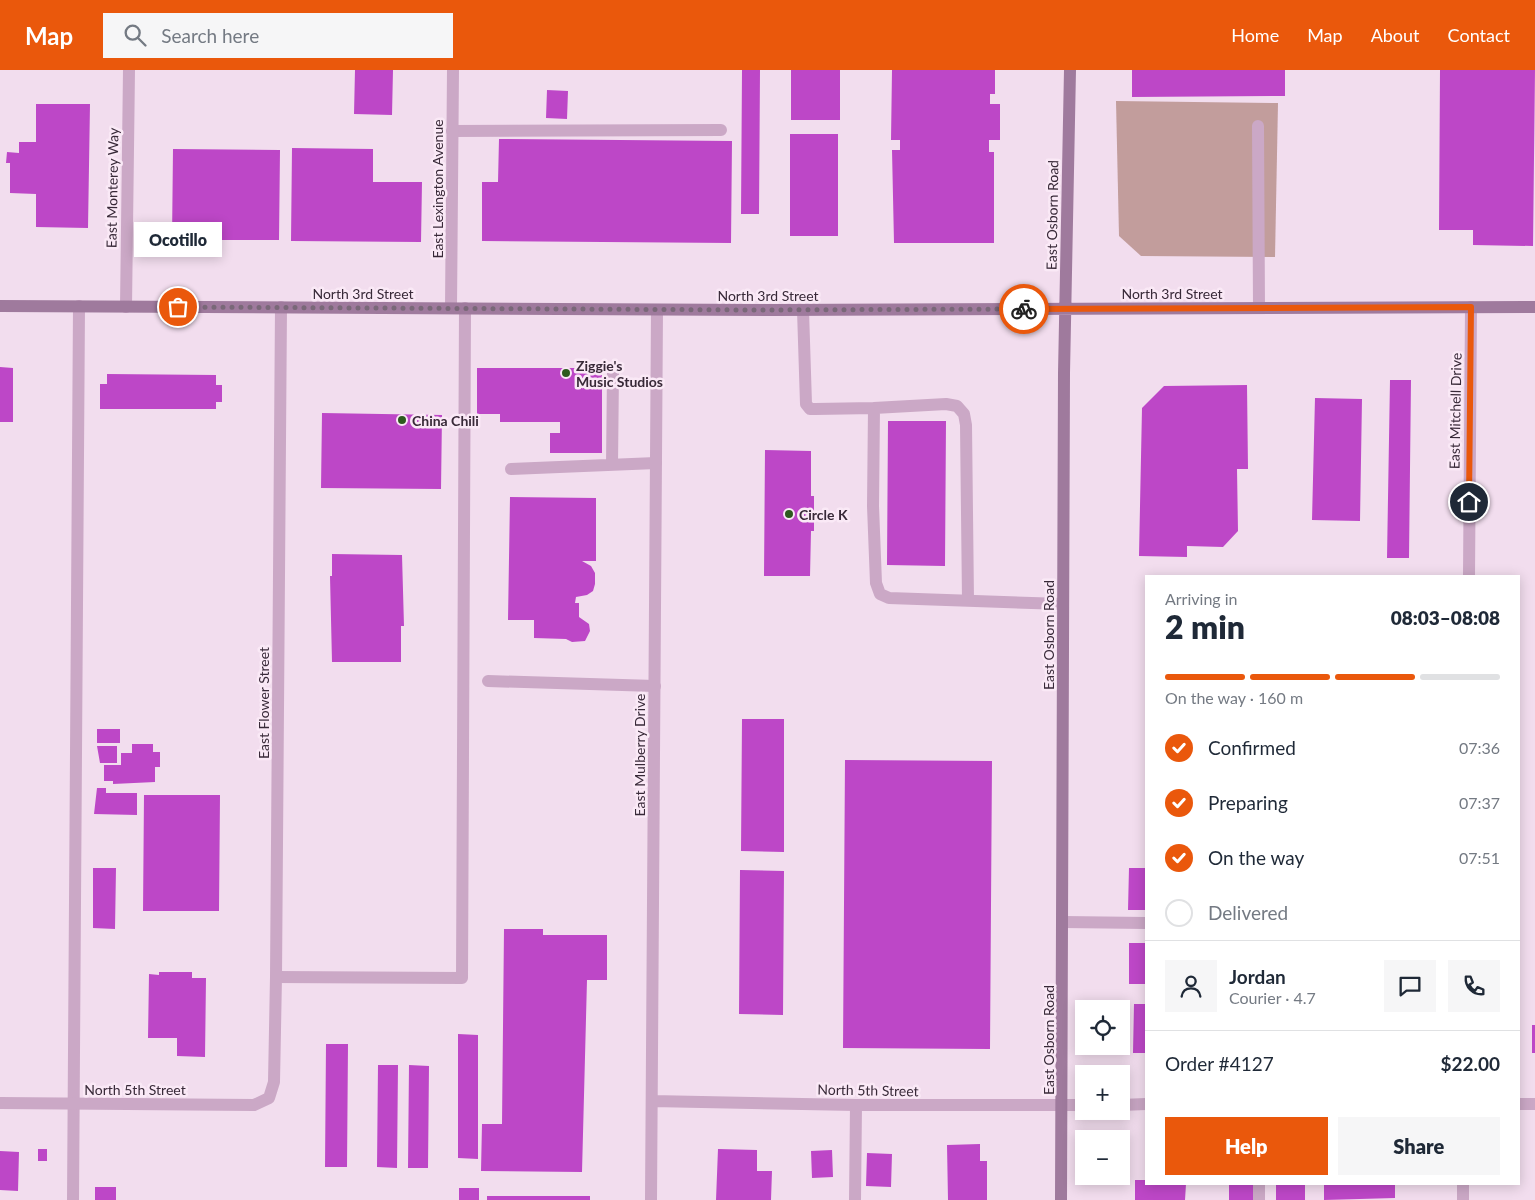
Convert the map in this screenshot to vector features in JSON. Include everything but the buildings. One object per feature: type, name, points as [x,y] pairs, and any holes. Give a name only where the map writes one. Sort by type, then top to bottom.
[{"type":"street","name":"East Monterey Way","points":[[126,307],[129,70]]},
{"type":"street","name":"East Lexington Avenue","points":[[451,308],[453,70]]},
{"type":"street","name":"East Osborn Road","points":[[1061,1200],[1063,1106],[1064,308],[1070,70]]},
{"type":"street","points":[[1258,126],[1259,308]]},
{"type":"street","points":[[452,131],[721,130]]},
{"type":"street","name":"North 3rd Street","points":[[0,306],[657,310],[1535,307]]},
{"type":"street","points":[[73,1200],[79,306]]},
{"type":"street","name":"East Flower Street","points":[[269,1098],[274,1082],[276,977],[281,307]]},
{"type":"street","name":"East Mitchell Drive","points":[[1469,575],[1471,307]]},
{"type":"street","points":[[276,977],[462,978],[465,308]]},
{"type":"street","name":"East Mulberry Drive","points":[[651,1200],[657,310]]},
{"type":"street","points":[[803,310],[806,404],[810,409],[946,404],[956,406],[964,414],[966,426],[968,600]]},
{"type":"street","points":[[612,464],[613,372]]},
{"type":"street","points":[[874,408],[873,506],[876,583],[880,594],[889,598],[1063,604]]},
{"type":"street","points":[[511,468],[656,463]]},
{"type":"street","points":[[488,681],[655,686]]},
{"type":"street","points":[[1063,922],[1145,924]]},
{"type":"street","name":"North 5th Street","points":[[0,1103],[254,1105],[269,1098]]},
{"type":"street","name":"North 5th Street","points":[[652,1101],[856,1105],[1075,1105]]},
{"type":"street","points":[[1130,1105],[1145,1104]]},
{"type":"street","points":[[1520,1104],[1535,1104]]},
{"type":"street","points":[[855,1200],[856,1105]]},
{"type":"street","points":[[1259,1185],[1259,1200]]},
{"type":"street","points":[[1463,1185],[1463,1200]]},
{"type":"shaded area","points":[[1116,101],[1278,103],[1275,257],[1141,256],[1119,236]]},
{"type":"way so far","points":[[178,307],[755,310],[1024,309]]},
{"type":"place","name":"Ocotillo","points":[[178,307]]},
{"type":"place","name":"Ziggie's Music Studios","points":[[566,373]]},
{"type":"place","name":"China Chili","points":[[402,420]]},
{"type":"place","name":"Circle K","points":[[789,514]]},
{"type":"route","points":[[1024,309],[1471,307],[1469,502]]}]
